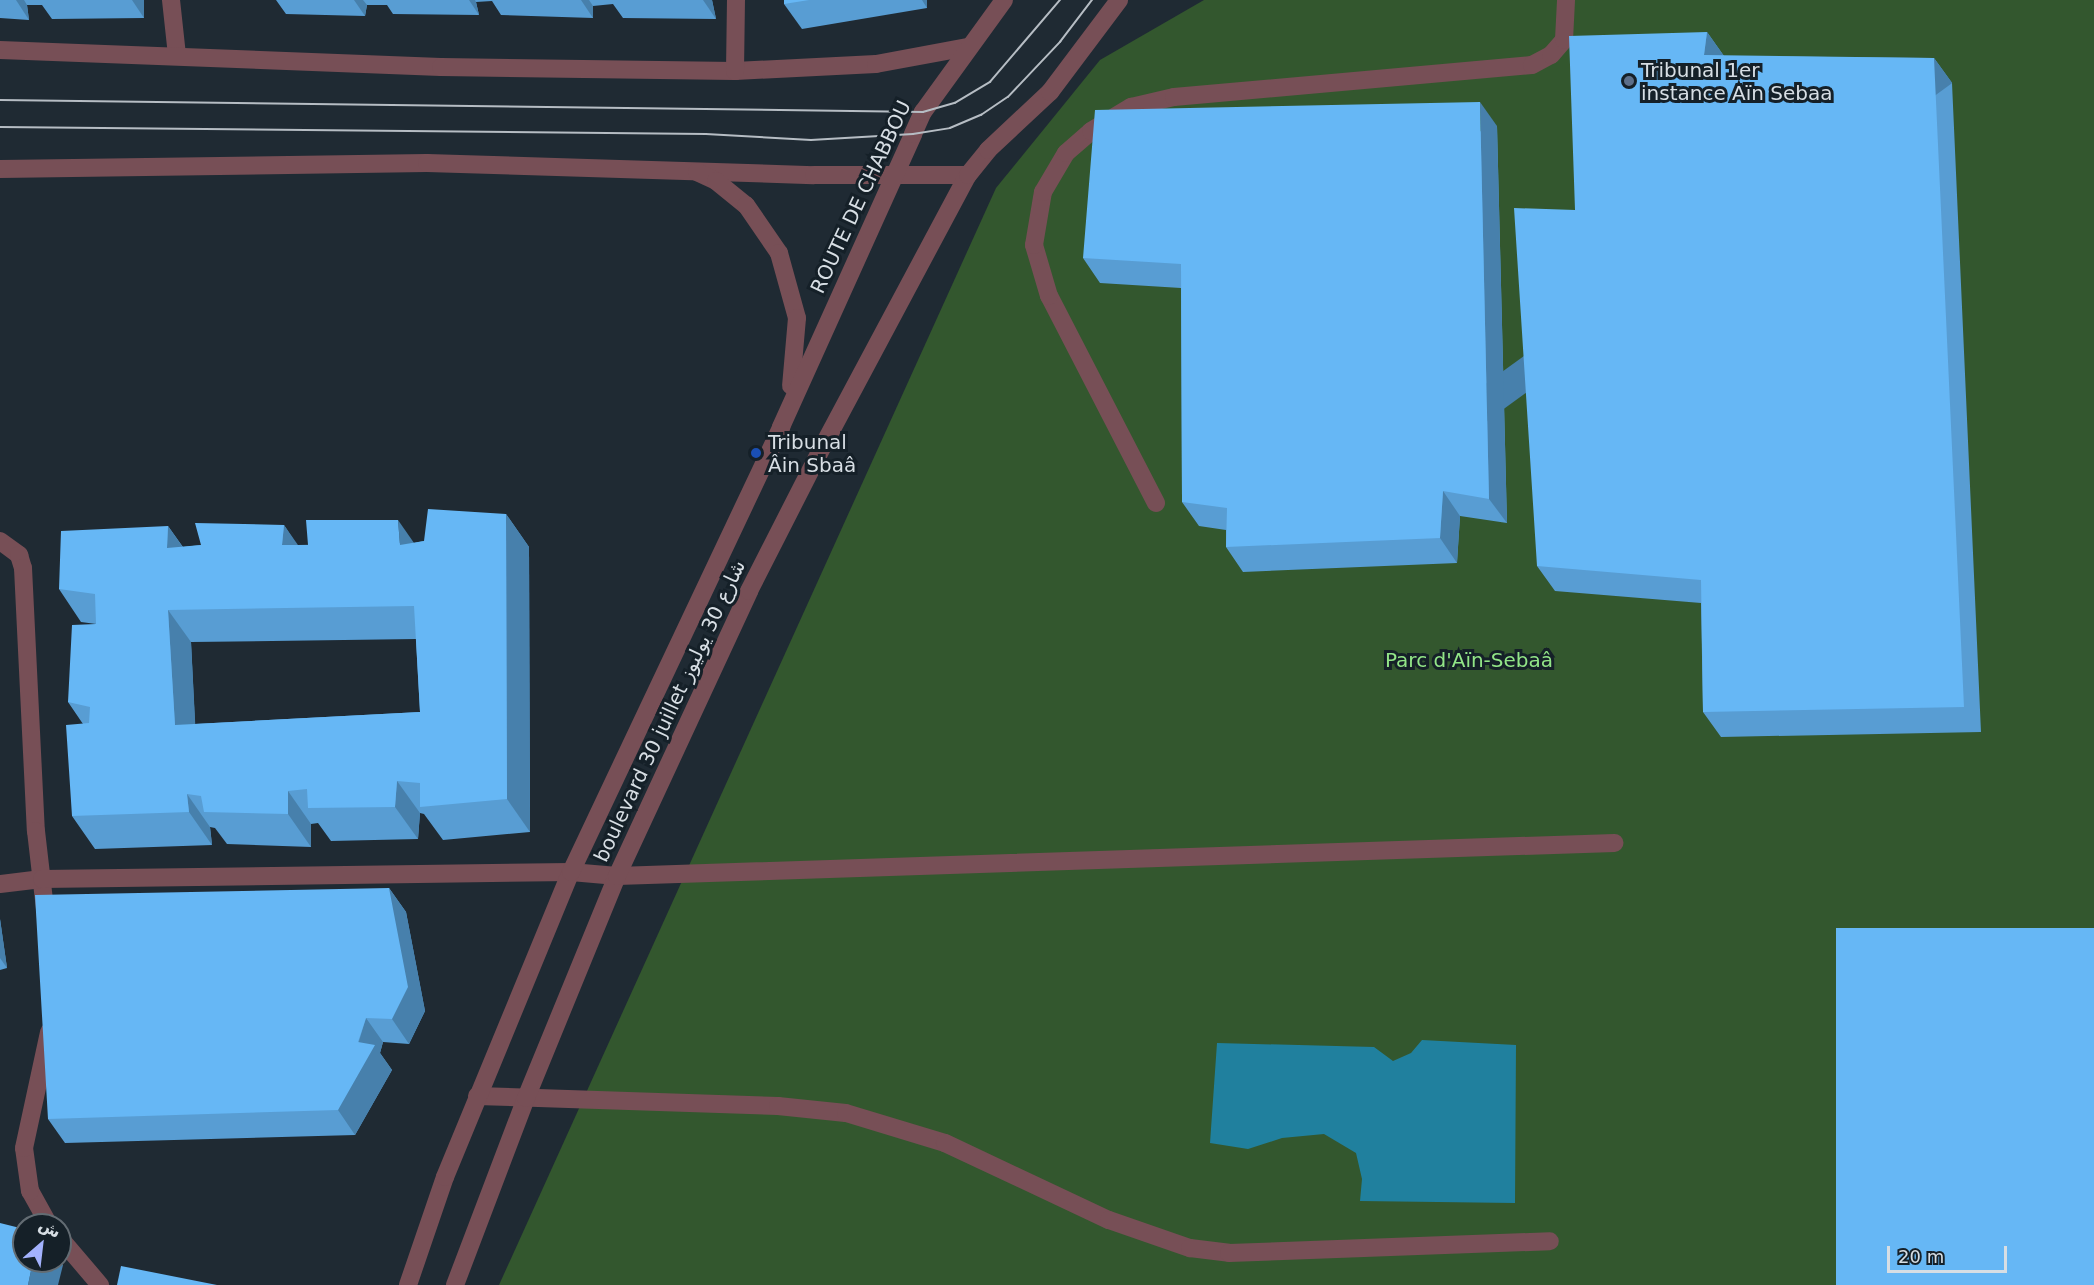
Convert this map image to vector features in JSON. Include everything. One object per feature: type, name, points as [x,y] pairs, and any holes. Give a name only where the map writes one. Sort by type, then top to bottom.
[{"type":"street","points":[[171,0],[177,55]]},
{"type":"street","points":[[735,71],[736,0]]},
{"type":"street","name":"ROUTE DE CHABBOU","points":[[781,427],[923,112],[1004,0]]},
{"type":"street","points":[[0,169],[298,162],[690,169],[894,176],[968,175],[988,150],[1050,92],[1119,0]]},
{"type":"street","points":[[1156,503],[1049,296],[1034,245],[1043,192],[1066,153],[1091,130],[1131,107],[1174,97],[1532,65],[1551,56],[1563,40],[1566,0]]},
{"type":"street","points":[[0,50],[177,55],[441,67],[735,71],[876,64],[968,47]]},
{"type":"street","points":[[690,169],[716,181],[746,205],[767,233],[786,272],[797,335],[795,368],[781,427]]},
{"type":"street","name":"boulevard 30 juillet شارع 30 يوليوز","points":[[455,1285],[526,1098],[617,876],[749,591],[968,175]]},
{"type":"street","name":"boulevard 30 juillet شارع 30 يوليوز","points":[[408,1285],[477,1096],[571,872],[781,427]]},
{"type":"street","points":[[0,541],[12,547],[23,568],[36,831],[48,939]]},
{"type":"street","points":[[0,884],[42,879],[571,872],[617,876],[1614,843]]},
{"type":"street","points":[[42,1213],[30,1191],[24,1148],[52,1012]]},
{"type":"street","points":[[477,1096],[778,1106],[846,1113],[945,1143],[1109,1220],[1190,1248],[1229,1253],[1550,1241]]},
{"type":"street","points":[[72,1252],[100,1285]]},
{"type":"green space","name":"Parc d'Aïn-Sebaâ","points":[[1204,0],[2094,0],[2094,1285],[499,1285],[996,188],[1100,60]]},
{"type":"water","points":[[1422,1040],[1516,1045],[1515,1203],[1360,1201],[1362,1179],[1356,1153],[1324,1134],[1282,1138],[1248,1149],[1210,1143],[1217,1043],[1374,1047],[1393,1061],[1411,1053]]},
{"type":"building","points":[[784,0],[809,0],[784,4]]},
{"type":"building","points":[[1707,32],[1704,55],[1934,58],[1964,707],[1703,712],[1701,580],[1537,566],[1514,208],[1575,210],[1569,36]]},
{"type":"building","points":[[1480,102],[1489,499],[1443,491],[1440,538],[1226,547],[1227,508],[1182,502],[1181,264],[1083,258],[1095,110]]},
{"type":"building","points":[[428,509],[506,514],[507,799],[420,807],[420,783],[397,781],[395,807],[308,808],[307,789],[288,791],[288,814],[204,812],[201,796],[187,794],[189,812],[72,816],[66,725],[89,723],[90,707],[68,702],[72,625],[96,624],[95,594],[59,589],[61,531],[168,526],[167,548],[201,545],[195,523],[284,525],[282,545],[308,545],[306,520],[398,520],[400,545],[424,541]],"holes":[[[414,606],[420,712],[175,725],[168,610]]]},
{"type":"building","points":[[389,888],[408,987],[392,1019],[366,1018],[358,1042],[375,1045],[338,1110],[48,1119],[35,895]]},
{"type":"building","points":[[1836,928],[2094,928],[2094,1285],[1836,1285]]},
{"type":"building","points":[[0,1223],[12,1226],[12,1273],[30,1273],[28,1285],[0,1285]]},
{"type":"building","points":[[121,1266],[217,1285],[117,1285]]},
{"type":"tram line","points":[[0,100],[923,112],[955,103],[990,82],[1060,0]]},
{"type":"tram line","points":[[0,127],[706,134],[811,140],[913,134],[950,128],[981,115],[1008,97],[1060,42],[1092,0]]},
{"type":"place","name":"Tribunal 1er instance Aïn Sebaa","points":[[1629,81]]},
{"type":"place","name":"Tribunal Âin Sbaâ","points":[[756,453]]}]
